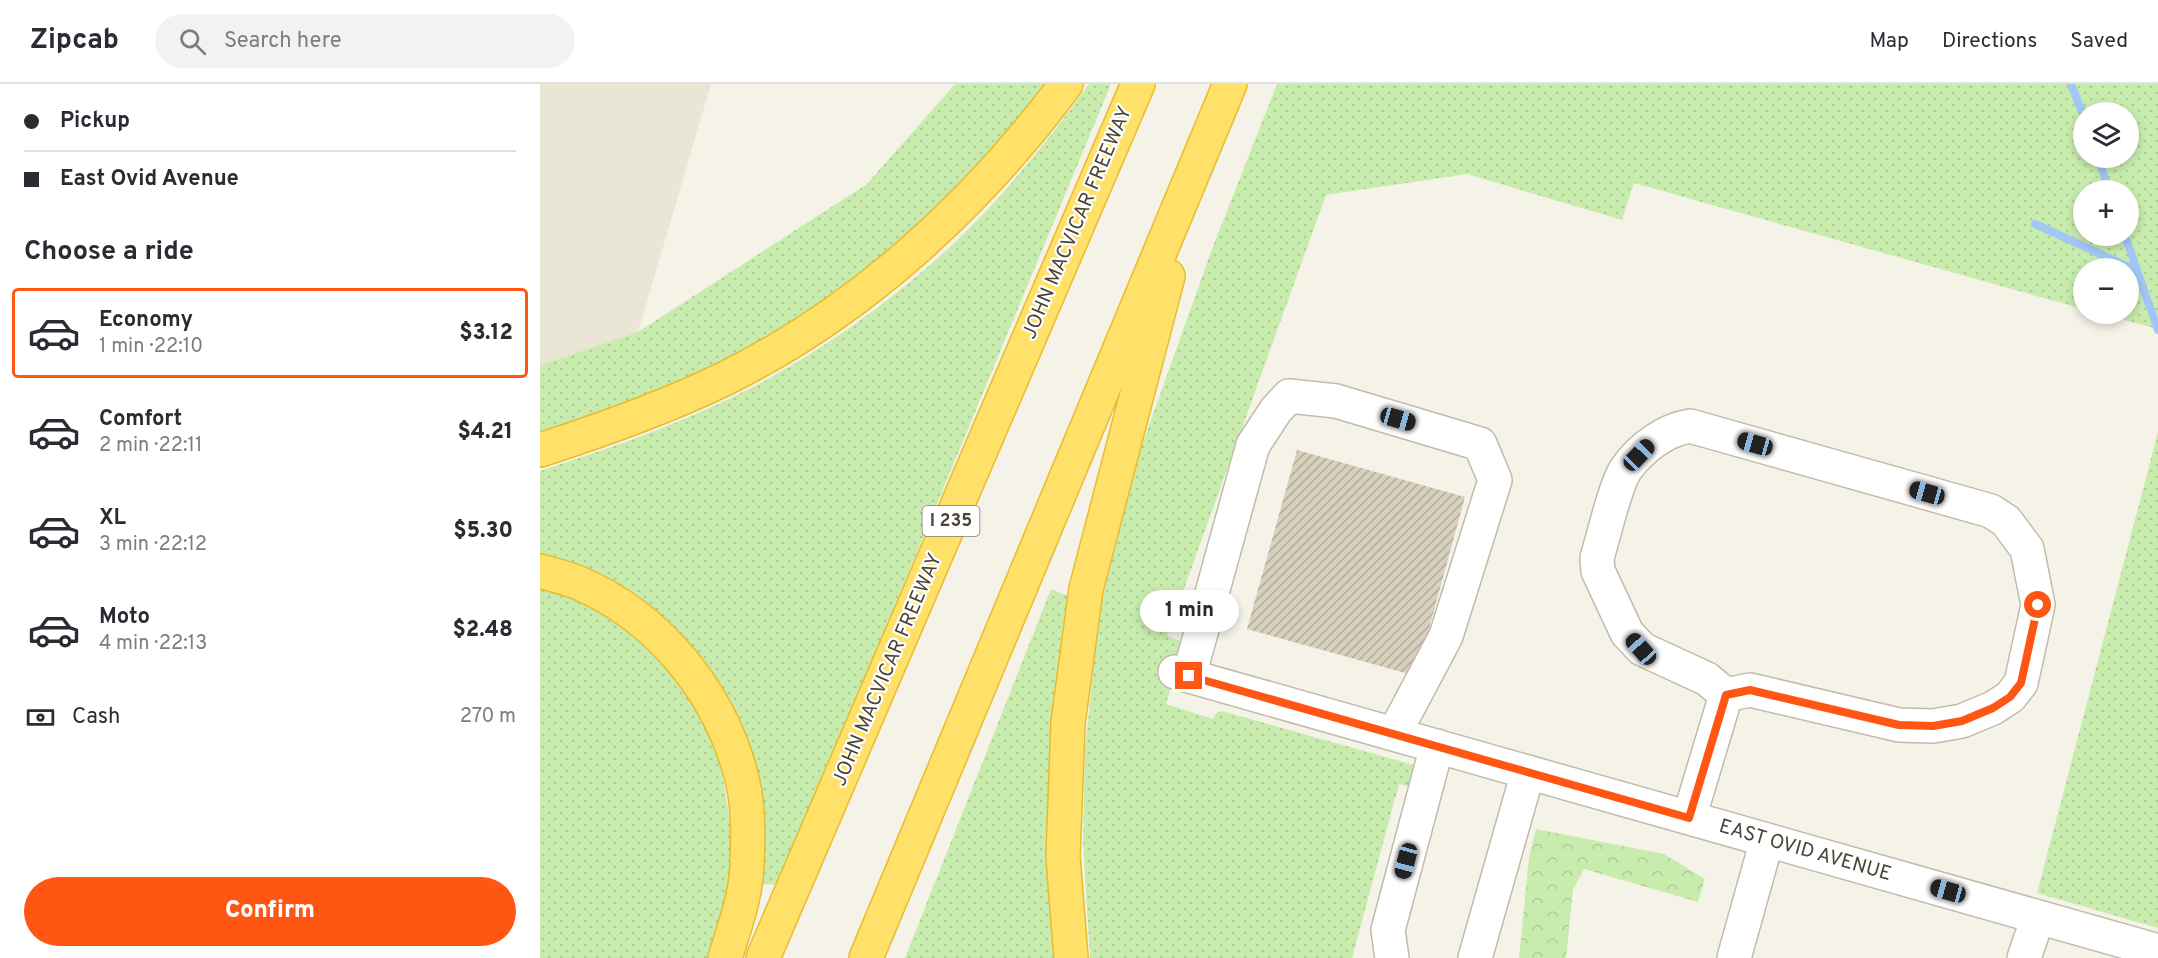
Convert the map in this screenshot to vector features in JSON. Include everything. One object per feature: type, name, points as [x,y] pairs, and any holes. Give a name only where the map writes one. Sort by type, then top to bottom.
[{"type":"highway","points":[[540,450],[591,433],[726,378],[812,328],[893,269],[967,202],[1034,128],[1066,84]]},
{"type":"highway","name":"JOHN MACVICAR FREEWAY","points":[[763,958],[1138,84]]},
{"type":"highway","points":[[866,958],[1230,84]]},
{"type":"highway","points":[[1071,958],[1063,857],[1068,723],[1086,589],[1118,458],[1204,142]]},
{"type":"highway","points":[[540,571],[579,583],[630,611],[653,630],[693,673],[723,723],[742,779],[747,820],[747,867],[743,896],[725,958]]},
{"type":"street","name":"EAST OVID AVENUE","points":[[1394,734],[1446,636],[1495,480],[1480,444],[1336,401],[1289,396],[1276,410],[1253,445],[1182,674],[2158,951]]},
{"type":"street","points":[[1690,426],[1991,511],[2006,521],[2026,549],[2038,605],[2021,683],[2010,697],[1993,708],[1962,721],[1933,726],[1899,725],[1750,690],[1726,695],[1707,679],[1641,649],[1627,633],[1598,571],[1597,558],[1625,470],[1653,441],[1677,428],[1690,426]]},
{"type":"street","points":[[1689,818],[1726,695]]},
{"type":"street","points":[[1392,958],[1388,930],[1437,746]]},
{"type":"street","points":[[1475,958],[1527,772]]},
{"type":"street","points":[[1734,958],[1767,840]]},
{"type":"street","points":[[2024,958],[2038,917]]},
{"type":"shaded area","points":[[540,84],[711,84],[638,332],[540,365]]},
{"type":"green space","points":[[955,84],[1050,84],[1038,102],[930,215],[851,282],[767,336],[680,382],[588,419],[540,435],[540,365],[638,332],[867,184]]},
{"type":"green space","points":[[1089,84],[1111,84],[779,885],[762,884],[761,835],[723,696],[540,558],[540,471],[652,432],[718,404],[791,366],[863,318],[930,265],[961,237],[1041,148]]},
{"type":"green space","points":[[1277,84],[2158,84],[2158,329],[2139,324],[2139,258],[2073,258],[2073,306],[1634,183],[1622,220],[1467,174],[1326,195],[1167,636],[1184,642],[1166,704],[1213,719],[1216,713],[1222,711],[1421,767],[1415,788],[1399,784],[1352,958],[1090,958],[1083,844],[1085,751],[1098,619],[1120,507],[1212,249]]},
{"type":"green space","points":[[2158,432],[2158,928],[2037,893]]},
{"type":"green space","points":[[540,588],[569,597],[596,610],[647,646],[688,692],[703,719],[715,747],[721,770],[732,843],[730,887],[718,958],[540,958]]},
{"type":"green space","points":[[1051,589],[1071,597],[1057,958],[905,958]]},
{"type":"green space","points":[[1536,829],[1664,854],[1705,879],[1698,902],[1584,869],[1573,890],[1566,958],[1519,958],[1529,857]]},
{"type":"building","points":[[1297,450],[1465,497],[1416,676],[1247,629]]},
{"type":"waterway","points":[[2071,84],[2078,102]]},
{"type":"waterway","points":[[2101,168],[2106,180]]},
{"type":"waterway","points":[[2035,224],[2109,258]]},
{"type":"waterway","points":[[2129,246],[2158,330]]},
{"type":"route","points":[[1189,676],[1689,818],[1726,695],[1750,690],[1899,725],[1933,726],[1962,721],[1993,708],[2010,697],[2021,683],[2038,605]]}]
